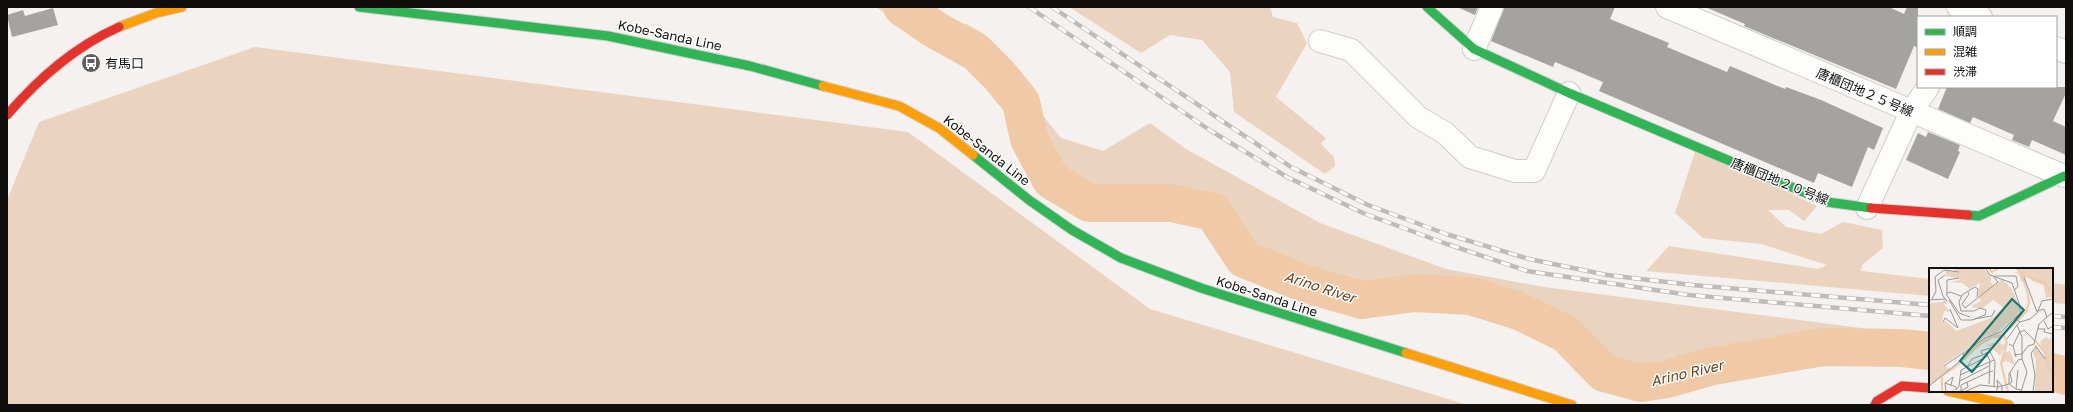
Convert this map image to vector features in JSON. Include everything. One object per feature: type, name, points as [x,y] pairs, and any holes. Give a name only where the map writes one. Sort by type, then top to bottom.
[{"type":"main road","points":[[7,115],[19,100],[50,69],[65,56],[92,39],[136,20],[182,7]]},
{"type":"main road","name":"Kobe-Sanda Line","points":[[359,7],[608,36],[750,66],[899,106],[939,128],[1029,200],[1072,230],[1121,258],[1201,288],[1572,405]]},
{"type":"main road","name":"唐櫃団地２０号線","points":[[1427,7],[1474,49],[1569,93],[1827,202],[1867,208],[1979,216],[2065,176]]},
{"type":"main road","points":[[1875,405],[1877,400],[1902,386],[1929,388]]},
{"type":"main road","points":[[1952,392],[2009,405]]},
{"type":"street","points":[[1474,49],[1492,7]]},
{"type":"street","name":"唐櫃団地２５号線","points":[[1667,7],[1911,112],[2065,176]]},
{"type":"street","points":[[1320,41],[1351,50],[1418,117],[1445,133],[1470,157],[1515,172],[1534,171],[1569,93]]},
{"type":"street","points":[[1867,208],[1911,112],[1927,88]]},
{"type":"shaded area","points":[[925,7],[950,22],[967,24],[986,35],[1011,62],[1017,79],[1031,101],[1061,138],[1103,151],[1150,123],[1186,149],[1320,223],[1446,269],[1544,287],[1929,337],[1929,370],[1883,362],[1782,364],[1670,388],[1659,398],[1622,394],[1597,380],[1560,345],[1514,317],[1455,303],[1411,301],[1379,312],[1355,313],[1250,278],[1213,204],[1174,197],[1066,202],[1031,176],[1018,152],[1009,115],[971,67],[877,8]]},
{"type":"shaded area","points":[[1069,7],[1270,7],[1273,17],[1297,23],[1307,43],[1276,97],[1326,138],[1321,144],[1334,157],[1335,166],[1325,174],[1234,112],[1230,72],[1202,40],[1170,35],[1141,53]]},
{"type":"shaded area","points":[[255,47],[908,132],[1150,309],[1468,405],[7,405],[7,200],[39,122]]},
{"type":"shaded area","points":[[1696,149],[1817,206],[1804,221],[1789,210],[1768,210],[1786,227],[1821,234],[1843,222],[1882,230],[1883,248],[1862,265],[1861,271],[1929,279],[1929,296],[1646,271],[1669,246],[1818,269],[1827,265],[1761,244],[1703,238],[1675,213]]},
{"type":"shaded area","points":[[2053,283],[2066,285],[2066,304],[2053,303]]},
{"type":"shaded area","points":[[2053,354],[2066,356],[2066,393],[2053,389]]},
{"type":"building","points":[[1457,7],[1478,7],[1475,15]]},
{"type":"building","points":[[1504,7],[1615,7],[1610,19],[1669,43],[1667,47],[1727,72],[1730,66],[1785,89],[1786,87],[1821,100],[1883,128],[1874,150],[1868,147],[1852,187],[1818,173],[1814,183],[1599,91],[1603,82],[1555,62],[1553,67],[1491,41]]},
{"type":"building","points":[[1705,7],[1889,7],[1904,14],[1907,7],[1918,7],[1917,48],[1914,46],[1896,89],[1744,26],[1745,24]]},
{"type":"building","points":[[53,8],[58,25],[12,37],[7,15],[23,10],[25,16]]},
{"type":"building","points":[[2066,87],[2066,93],[2053,121],[2066,127],[2066,155],[2032,140],[2029,147],[2012,140],[2014,135],[1973,117],[1970,123],[1938,109],[1947,88]]},
{"type":"building","points":[[1928,132],[1960,145],[1958,151],[1960,152],[1948,179],[1906,160],[1918,133],[1926,137]]},
{"type":"waterway","name":"Arino River","points":[[902,7],[934,29],[977,53],[999,75],[1021,102],[1029,139],[1051,180],[1089,203],[1171,203],[1213,212],[1244,259],[1306,284],[1362,300],[1415,293],[1471,296],[1519,311],[1566,334],[1604,373],[1641,383],[1667,379],[1713,366],[1823,347],[1902,348],[1929,351]]},
{"type":"waterway","name":"Arino River","points":[[2053,372],[2066,376]]},
{"type":"railway","points":[[1029,7],[1211,131],[1287,177],[1363,213],[1444,243],[1527,271],[1689,295],[1929,316]]},
{"type":"railway","points":[[1052,7],[1291,167],[1368,205],[1446,234],[1529,259],[1607,275],[1692,285],[1929,305]]},
{"type":"railway","points":[[2053,316],[2066,317]]},
{"type":"railway","points":[[2053,327],[2066,328]]},
{"type":"traffic: fast","points":[[359,7],[608,36],[750,66],[823,86]]},
{"type":"traffic: fast","points":[[1427,7],[1474,49],[1569,93],[1827,202],[1871,208]]},
{"type":"traffic: fast","points":[[973,155],[1029,200],[1072,230],[1121,258],[1201,288],[1406,353]]},
{"type":"traffic: fast","points":[[1968,215],[1979,216],[2064,176],[2066,177]]},
{"type":"traffic: slow","points":[[119,27],[156,13],[182,7]]},
{"type":"traffic: slow","points":[[823,86],[899,106],[939,128],[973,155]]},
{"type":"traffic: slow","points":[[1406,353],[1572,405]]},
{"type":"traffic: slow","points":[[1952,392],[2009,405]]},
{"type":"traffic: jam","points":[[7,115],[32,88],[58,65],[87,44],[119,27]]},
{"type":"traffic: jam","points":[[1871,208],[1968,215]]},
{"type":"traffic: jam","points":[[1875,405],[1877,401],[1902,386],[1929,388]]},
{"type":"place","name":"有馬口","points":[[91,63]]}]
